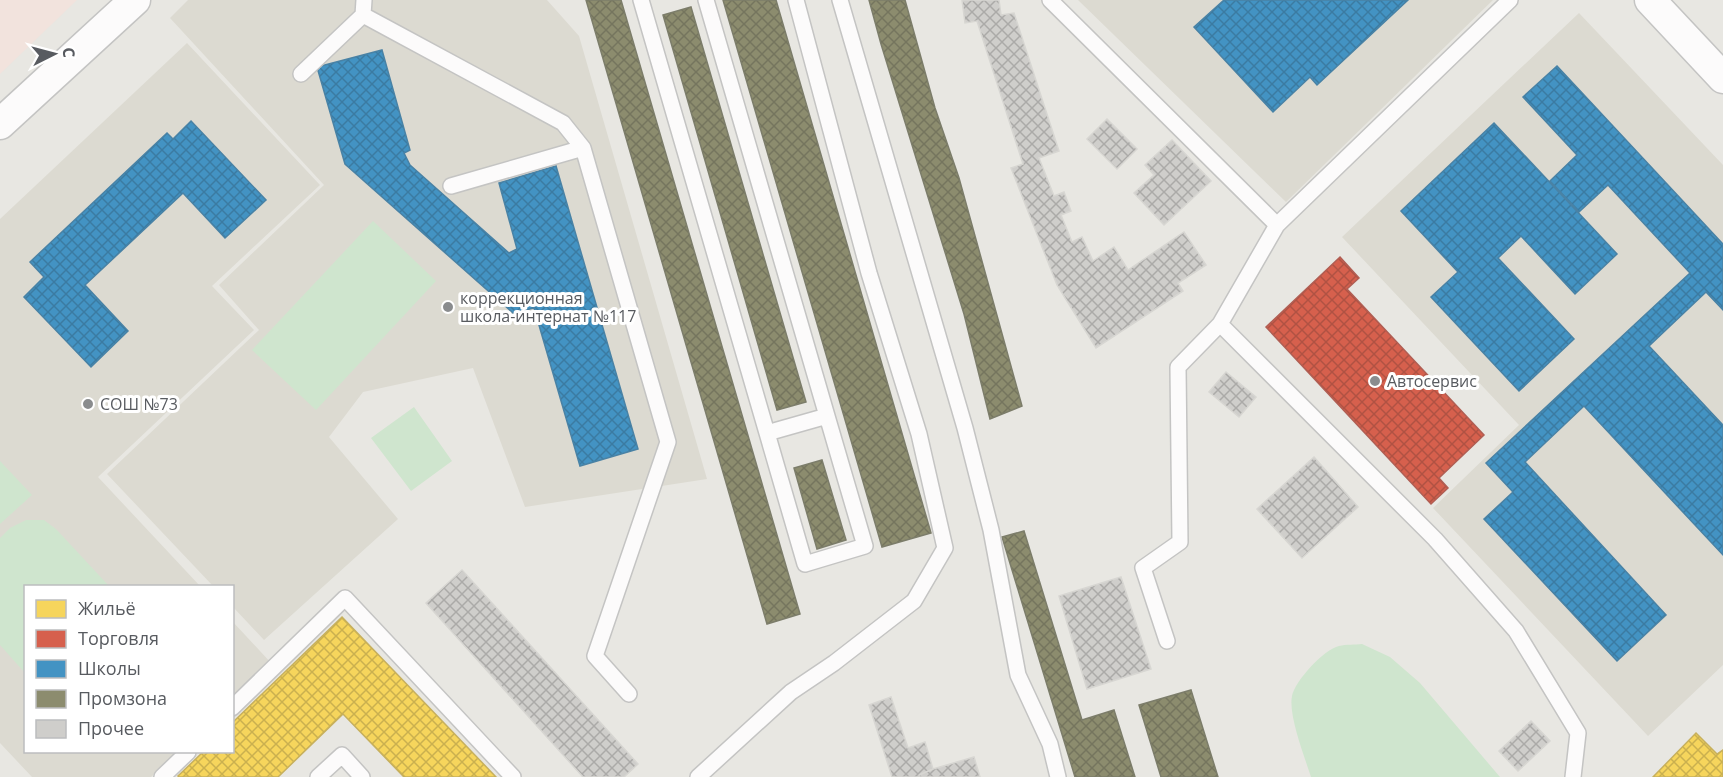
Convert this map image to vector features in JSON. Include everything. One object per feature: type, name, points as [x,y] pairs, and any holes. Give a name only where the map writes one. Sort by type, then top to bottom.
[{"type":"street","points":[[0,124],[135,0]]},
{"type":"street","points":[[1650,0],[1723,78]]},
{"type":"lane","points":[[641,0],[805,564],[865,546],[706,0]]},
{"type":"lane","points":[[698,777],[791,692],[834,663],[914,601],[945,548],[919,434],[869,273],[796,0]]},
{"type":"lane","points":[[840,0],[965,428],[991,530],[1018,675],[1050,744],[1058,777]]},
{"type":"lane","points":[[1050,0],[1277,225]]},
{"type":"lane","points":[[1167,641],[1143,568],[1180,542],[1178,366],[1220,324],[1277,225],[1510,0]]},
{"type":"lane","points":[[301,74],[364,8],[563,123],[583,148],[668,442],[595,656],[629,694]]},
{"type":"lane","points":[[451,186],[583,148]]},
{"type":"lane","points":[[1220,324],[1435,539],[1516,632],[1578,733],[1574,777]]},
{"type":"lane","points":[[767,434],[827,416]]},
{"type":"lane","points":[[234,706],[345,598],[513,777]]},
{"type":"lane","points":[[162,777],[187,753]]},
{"type":"lane","points":[[318,777],[342,755],[362,777]]},
{"type":"shaded area","points":[[0,0],[77,0],[0,74]]},
{"type":"shaded area","name":"коррекционная школа-интернат №117","points":[[188,0],[547,0],[579,36],[707,479],[525,507],[473,368],[363,392],[329,437],[398,519],[264,640],[234,608],[234,585],[212,585],[107,474],[259,330],[219,285],[324,185],[170,18]]},
{"type":"shaded area","points":[[1078,0],[1493,0],[1286,202]]},
{"type":"shaded area","points":[[1579,13],[1723,165],[1723,665],[1648,736],[1433,508],[1519,425],[1342,237]]},
{"type":"shaded area","name":"СОШ №73","points":[[187,43],[320,185],[212,286],[254,330],[98,477],[199,585],[24,585],[24,753],[177,753],[151,777],[32,777],[0,743],[0,219]]},
{"type":"shaded area","points":[[234,623],[272,664],[234,700]]},
{"type":"green space","points":[[373,221],[436,281],[316,410],[252,350]]},
{"type":"green space","points":[[414,407],[452,461],[411,491],[371,438]]},
{"type":"green space","points":[[0,461],[32,495],[0,524]]},
{"type":"green space","points":[[26,520],[44,520],[56,529],[108,585],[24,585],[24,672],[0,645],[0,538],[10,528]]},
{"type":"green space","points":[[1362,644],[1390,657],[1420,683],[1500,777],[1311,777],[1292,714],[1291,704],[1294,690],[1304,674],[1318,659],[1333,648]]},
{"type":"building: Жильё","points":[[342,617],[496,777],[404,777],[343,714],[278,777],[178,776],[202,753],[234,753],[234,721]]},
{"type":"building: Жильё","points":[[1696,733],[1717,754],[1723,750],[1723,777],[1653,777]]},
{"type":"building: Торговля","name":"Автосервис","points":[[1340,257],[1359,278],[1347,289],[1484,435],[1439,478],[1448,488],[1431,504],[1266,327]]},
{"type":"building: Школы","points":[[1224,0],[1408,0],[1317,85],[1310,77],[1273,112],[1194,27]]},
{"type":"building: Школы","points":[[382,50],[410,150],[404,153],[410,165],[509,253],[517,249],[499,183],[556,166],[638,449],[580,466],[534,308],[513,313],[345,164],[317,67]]},
{"type":"building: Школы","points":[[1557,66],[1723,244],[1723,310],[1706,292],[1649,346],[1723,425],[1723,555],[1584,406],[1525,462],[1666,615],[1617,661],[1484,519],[1513,492],[1486,463],[1690,273],[1608,185],[1579,212],[1550,181],[1577,155],[1523,97]]},
{"type":"building: Школы","points":[[191,121],[266,200],[225,238],[183,193],[85,285],[128,331],[91,367],[24,297],[44,277],[30,262],[167,133],[173,139]]},
{"type":"building: Школы","points":[[1494,123],[1617,254],[1575,294],[1521,236],[1498,258],[1574,339],[1519,391],[1431,297],[1458,272],[1401,211]]},
{"type":"building: Промзона","points":[[586,0],[621,0],[800,614],[767,624]]},
{"type":"building: Промзона","points":[[723,0],[776,0],[931,533],[882,547]]},
{"type":"building: Промзона","points":[[869,0],[905,0],[935,108],[959,178],[1022,406],[990,419],[964,314]]},
{"type":"building: Промзона","points":[[691,7],[806,402],[777,410],[663,15]]},
{"type":"building: Промзона","points":[[822,460],[846,540],[817,549],[794,468]]},
{"type":"building: Промзона","points":[[1024,531],[1082,720],[1114,710],[1135,777],[1075,777],[1002,537]]},
{"type":"building: Промзона","points":[[1191,690],[1218,777],[1161,777],[1139,705]]},
{"type":"building: Прочее","points":[[962,0],[999,0],[1001,15],[1014,13],[1059,151],[1039,158],[1054,196],[1064,192],[1071,211],[1061,215],[1072,242],[1082,237],[1093,261],[1114,247],[1128,270],[1184,232],[1206,265],[1178,283],[1183,291],[1096,348],[1057,285],[1011,168],[1023,164],[977,21],[965,23]]},
{"type":"building: Прочее","points":[[1107,119],[1137,149],[1117,169],[1087,139]]},
{"type":"building: Прочее","points":[[1172,140],[1211,181],[1164,225],[1134,193],[1154,175],[1145,165]]},
{"type":"building: Прочее","points":[[1226,372],[1256,397],[1239,417],[1209,392]]},
{"type":"building: Прочее","points":[[1314,457],[1358,507],[1302,558],[1257,509]]},
{"type":"building: Прочее","points":[[462,570],[638,764],[624,777],[583,777],[426,603]]},
{"type":"building: Прочее","points":[[1121,577],[1151,669],[1087,689],[1059,596]]},
{"type":"building: Прочее","points":[[891,697],[908,748],[925,742],[933,769],[919,777],[892,777],[869,705]]},
{"type":"building: Прочее","points":[[1531,721],[1550,741],[1518,771],[1499,751]]},
{"type":"building: Прочее","points":[[974,757],[980,777],[919,777],[933,769]]},
{"type":"place","name":"коррекционная школа-интернат №117","points":[[448,307]]},
{"type":"place","name":"Автосервис","points":[[1375,381]]},
{"type":"place","name":"СОШ №73","points":[[88,404]]}]
